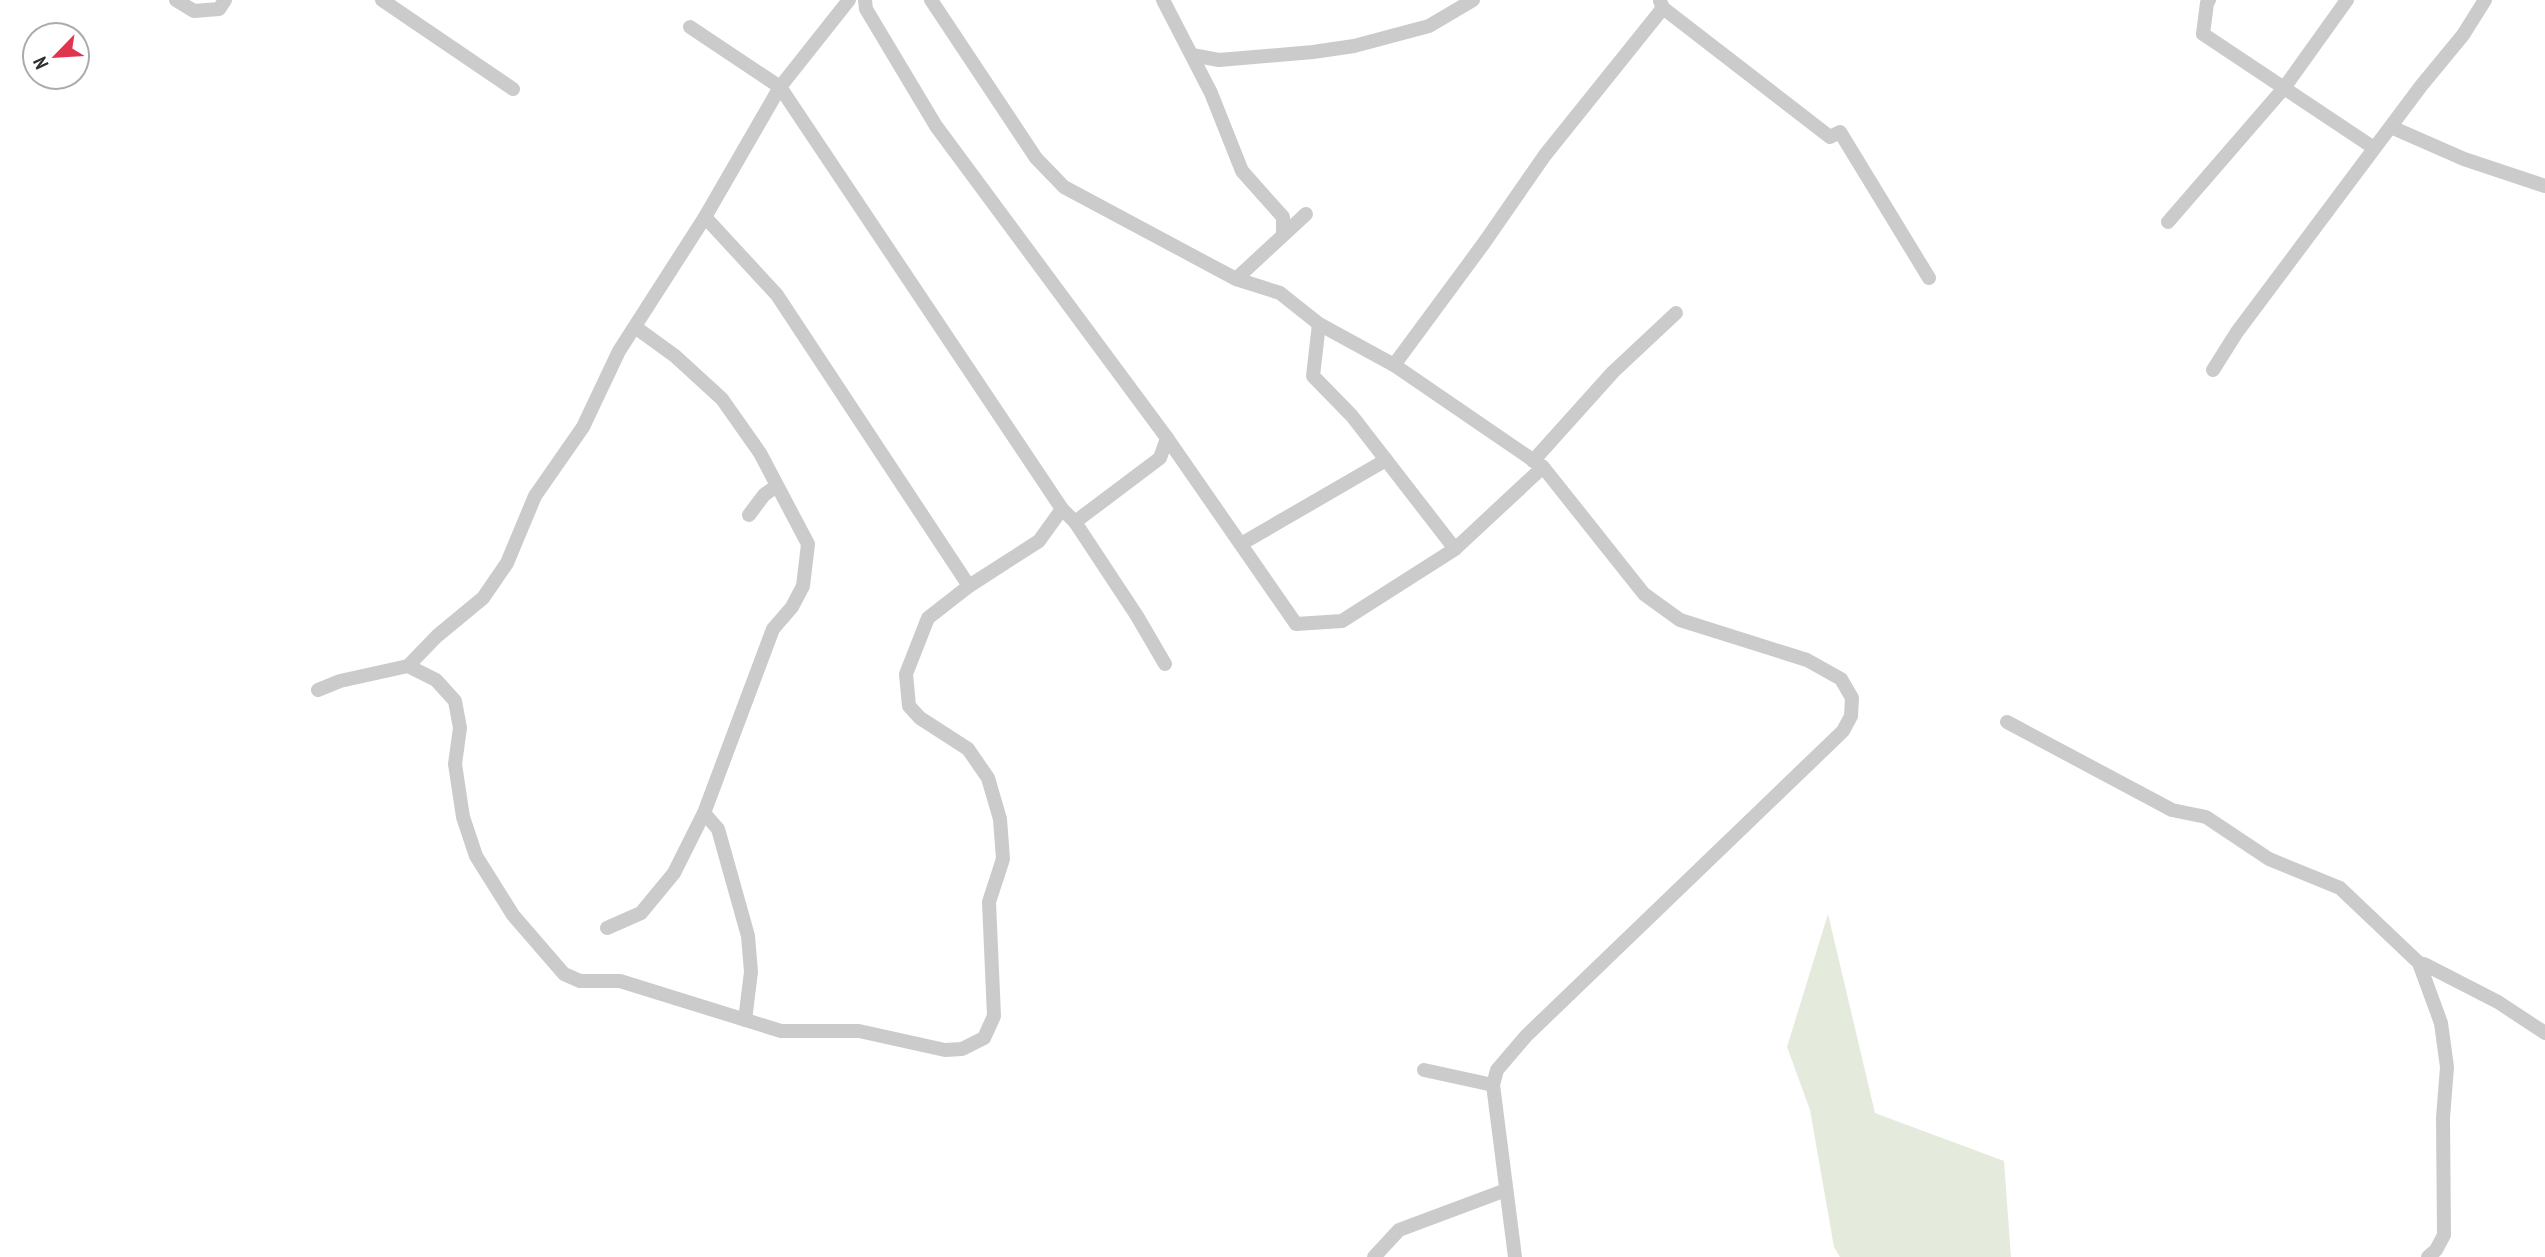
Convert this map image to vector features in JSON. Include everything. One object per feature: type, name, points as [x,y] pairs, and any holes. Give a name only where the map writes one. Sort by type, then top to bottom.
[{"type":"street","points":[[176,0],[194,11],[219,9],[225,0]]},
{"type":"street","points":[[382,0],[513,89]]},
{"type":"street","points":[[318,690],[340,681],[408,666],[437,636],[483,598],[508,563],[535,496],[583,427],[620,351],[705,217],[780,87],[849,0]]},
{"type":"street","points":[[865,0],[866,9],[936,126],[1167,438],[1296,624],[1342,621],[1455,549],[1538,464],[1613,372],[1676,313]]},
{"type":"street","points":[[931,0],[1036,158],[1064,187],[1236,279],[1280,293],[1319,324],[1394,365],[1538,464],[1644,594],[1680,620],[1807,660],[1840,679],[1852,698],[1851,716],[1843,731],[1526,1036],[1497,1070],[1493,1085],[1515,1257]]},
{"type":"street","points":[[1163,0],[1211,93],[1242,171],[1283,217],[1283,234]]},
{"type":"street","points":[[1192,55],[1219,60],[1354,46],[1429,26],[1473,0]]},
{"type":"street","points":[[2210,0],[2207,3],[2203,34],[2374,148]]},
{"type":"street","points":[[2168,222],[2284,88],[2347,0]]},
{"type":"street","points":[[2213,370],[2237,332],[2374,148],[2463,35],[2485,0]]},
{"type":"street","points":[[1394,365],[1545,155],[1661,4],[1830,137],[1840,132],[1929,278]]},
{"type":"street","points":[[690,27],[780,87],[1062,509],[1074,522],[1138,616],[1165,664]]},
{"type":"street","points":[[2390,127],[2464,159],[2545,186]]},
{"type":"street","points":[[1236,279],[1306,214]]},
{"type":"street","points":[[705,217],[777,295],[969,586]]},
{"type":"street","points":[[1319,324],[1313,376],[1352,416],[1455,549]]},
{"type":"street","points":[[607,928],[641,912],[674,873],[704,813],[772,629],[792,607],[803,586],[808,544],[775,487],[760,453],[722,399],[675,356],[635,327]]},
{"type":"street","points":[[1074,522],[1160,458],[1167,438]]},
{"type":"street","points":[[1241,544],[1386,460]]},
{"type":"street","points":[[750,515],[764,495],[775,487]]},
{"type":"street","points":[[408,666],[436,680],[456,701],[460,728],[455,764],[463,817],[476,856],[513,915],[564,974],[580,981],[620,981],[782,1031],[859,1031],[945,1051],[961,1049],[984,1038],[994,1016],[989,902],[1003,859],[1000,819],[988,778],[968,749],[920,718],[909,706],[906,674],[928,618],[969,586],[1040,541],[1062,509]]},
{"type":"street","points":[[2007,722],[2172,810],[2206,817],[2269,859],[2340,888],[2419,963],[2441,1023],[2447,1067],[2443,1118],[2444,1236],[2428,1257]]},
{"type":"street","points":[[704,813],[719,828],[748,936],[751,972],[745,1020]]},
{"type":"street","points":[[2419,963],[2498,1002],[2545,1033]]},
{"type":"street","points":[[1423,1070],[1493,1085]]},
{"type":"street","points":[[1374,1257],[1399,1230],[1506,1190]]},
{"type":"green space","points":[[1828,914],[1875,1113],[2004,1161],[2011,1257],[1840,1257],[1834,1247],[1810,1110],[1787,1047]]}]
